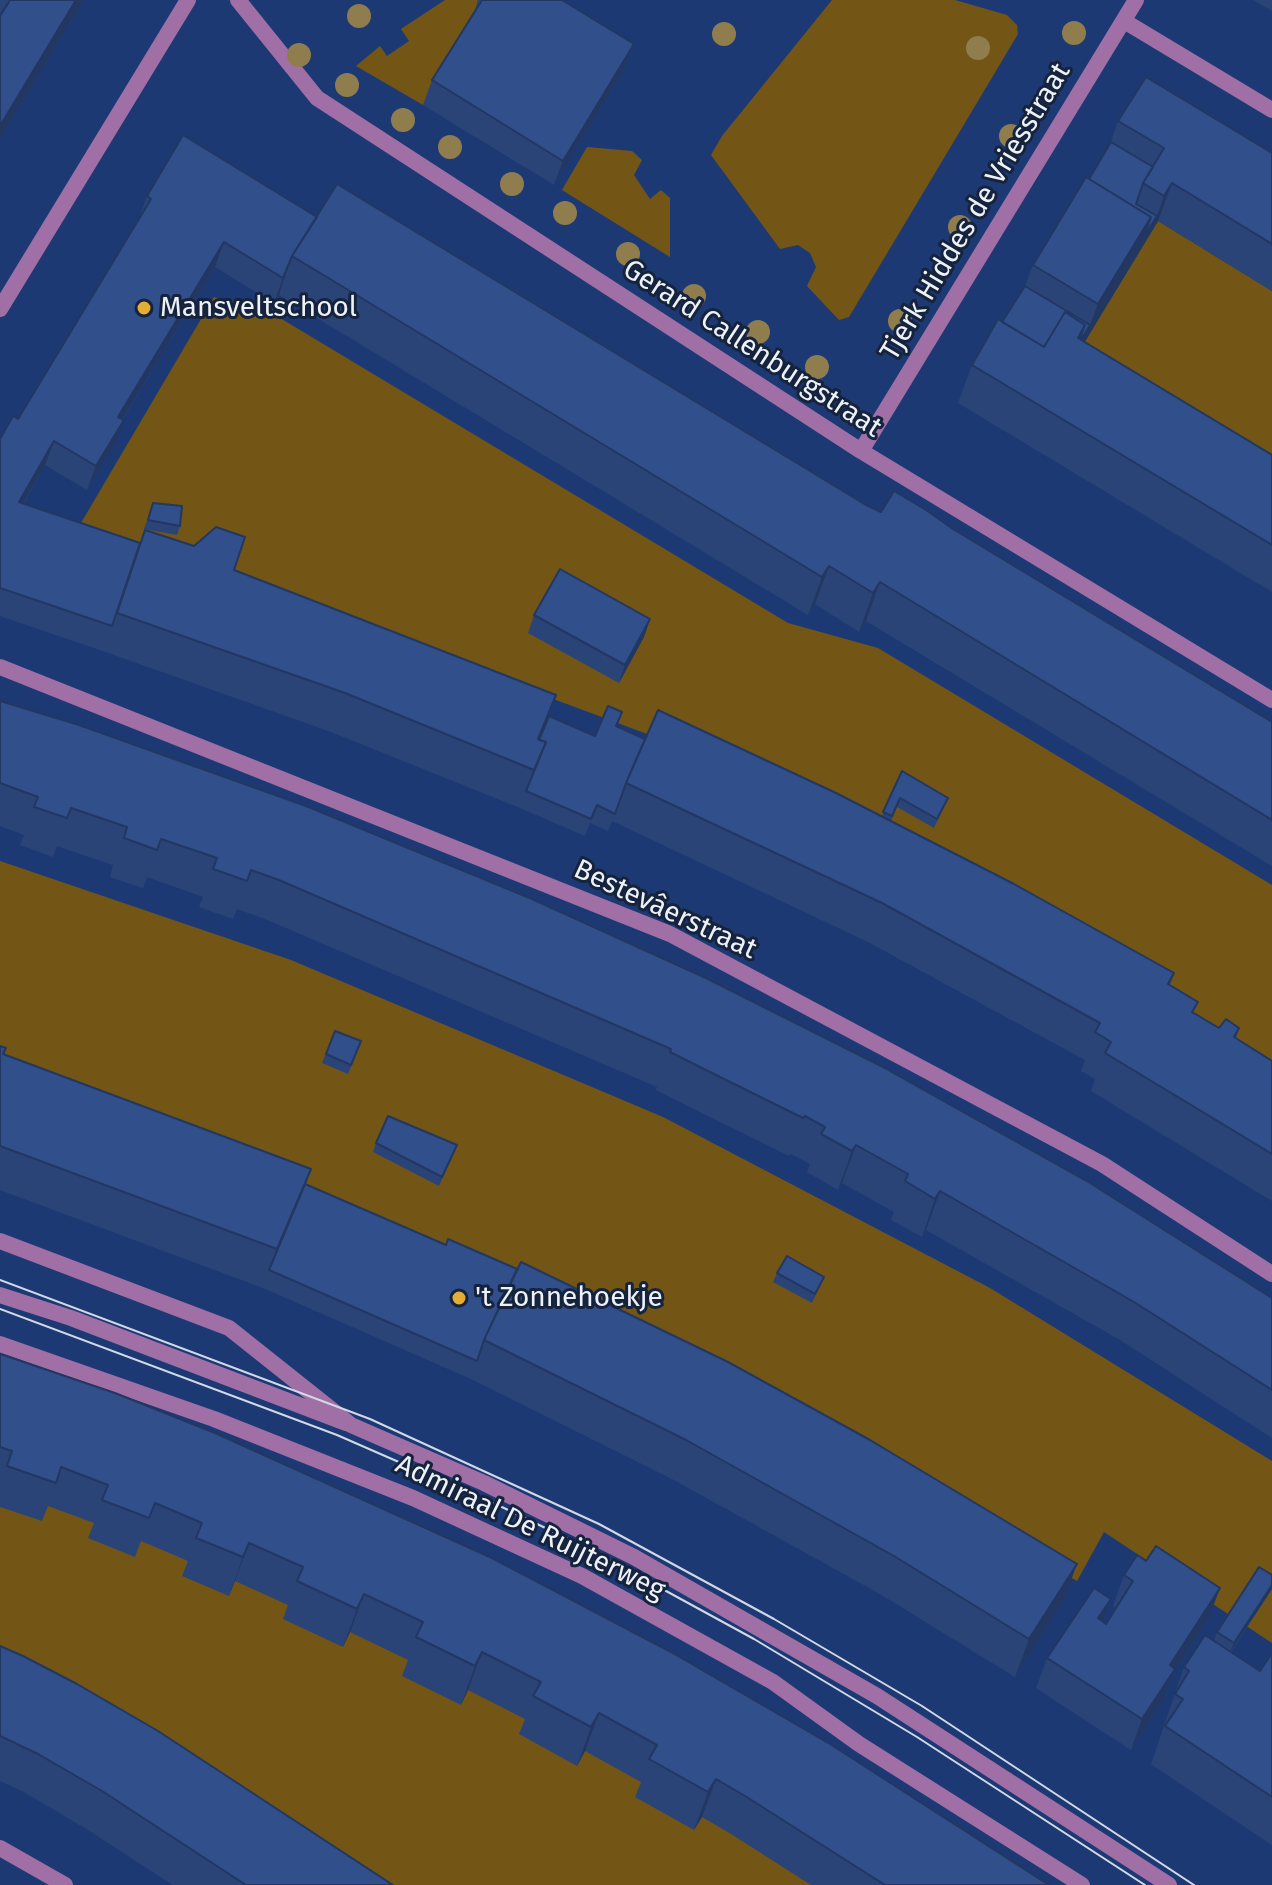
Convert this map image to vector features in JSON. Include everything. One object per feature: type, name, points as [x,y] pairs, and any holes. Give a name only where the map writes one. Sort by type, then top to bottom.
[{"type":"street","points":[[0,309],[188,0]]},
{"type":"street","name":"Gerard Callenburgstraat","points":[[238,0],[317,98],[861,451],[1272,700]]},
{"type":"street","name":"Tjerk Hiddes de Vriesstraat","points":[[861,451],[1136,0]]},
{"type":"street","points":[[1124,21],[1272,110]]},
{"type":"street","name":"Bestevâerstraat","points":[[0,667],[670,934],[1102,1164],[1272,1274]]},
{"type":"street","name":"Admiraal De Ruijterweg","points":[[0,1241],[229,1328],[351,1425]]},
{"type":"street","name":"Admiraal De Ruijterweg","points":[[0,1295],[71,1318],[351,1425],[484,1483],[634,1557],[877,1696],[1169,1885]]},
{"type":"street","name":"Admiraal De Ruijterweg","points":[[0,1344],[214,1419],[342,1469],[582,1576],[773,1682],[859,1744],[1082,1885]]},
{"type":"street","points":[[0,1848],[65,1885]]},
{"type":"shaded area","points":[[445,0],[478,0],[473,19],[423,105],[356,66],[380,46],[387,56],[409,41],[401,29]]},
{"type":"shaded area","points":[[832,0],[955,0],[1007,15],[1017,25],[1018,34],[849,317],[839,320],[807,286],[816,267],[810,253],[798,245],[780,249],[711,155],[722,136]]},
{"type":"shaded area","points":[[587,147],[632,151],[642,160],[634,175],[650,199],[661,190],[670,198],[670,257],[562,190]]},
{"type":"shaded area","points":[[1158,221],[1272,291],[1272,502],[1064,376]]},
{"type":"shaded area","points":[[214,297],[275,315],[788,623],[878,648],[1272,885],[1272,1071],[752,773],[81,523]]},
{"type":"shaded area","points":[[0,861],[291,960],[663,1117],[990,1288],[1272,1461],[1272,1643],[1104,1532],[1077,1581],[606,1315],[0,1068]]},
{"type":"shaded area","points":[[0,1461],[120,1494],[863,1885],[236,1885],[0,1734]]},
{"type":"building","points":[[10,0],[76,0],[0,126],[0,16]]},
{"type":"building","points":[[482,0],[562,0],[634,44],[563,161],[432,80]]},
{"type":"building","points":[[1146,77],[1272,153],[1272,244],[1172,183],[1164,196],[1143,183],[1164,148],[1118,121]]},
{"type":"building","points":[[183,135],[317,217],[292,256],[283,278],[224,242],[118,417],[124,420],[96,466],[54,441],[19,502],[140,543],[112,626],[0,588],[0,439],[13,416],[18,419],[151,199],[147,196]]},
{"type":"building","points":[[1111,142],[1153,167],[1143,183],[1136,204],[1157,216],[1144,237],[1151,217],[1089,179]]},
{"type":"building","points":[[1086,177],[1151,217],[1098,304],[1033,265]]},
{"type":"building","points":[[337,184],[866,505],[881,512],[894,491],[1272,722],[1272,820],[880,582],[873,593],[829,566],[822,577],[292,256]]},
{"type":"building","points":[[1025,286],[1090,325],[1081,340],[1085,325],[1065,312],[1044,347],[1002,322]]},
{"type":"building","points":[[1065,312],[1085,325],[1078,338],[1272,455],[1272,545],[972,365],[998,319],[1044,347]]},
{"type":"building","points":[[153,503],[182,506],[180,526],[148,520]]},
{"type":"building","points":[[216,527],[245,537],[234,570],[556,695],[538,739],[546,742],[534,770],[345,693],[117,613],[145,530],[194,546]]},
{"type":"building","points":[[560,569],[650,619],[625,665],[534,615]]},
{"type":"building","points":[[0,701],[79,725],[306,806],[532,899],[708,979],[881,1066],[1090,1183],[1272,1298],[1272,1390],[1134,1302],[940,1191],[935,1199],[905,1181],[908,1174],[856,1145],[852,1151],[821,1134],[825,1127],[670,1052],[671,1049],[279,880],[251,870],[247,881],[213,869],[217,858],[161,839],[157,850],[124,838],[127,827],[71,808],[67,818],[34,807],[38,797],[0,783]]},
{"type":"building","points":[[608,706],[622,712],[616,726],[645,739],[615,814],[597,805],[591,819],[526,791],[546,742],[539,740],[549,716],[595,736]]},
{"type":"building","points":[[658,710],[836,793],[1014,884],[1174,973],[1168,984],[1198,1002],[1192,1012],[1219,1028],[1226,1019],[1239,1028],[1234,1037],[1272,1061],[1272,1154],[1105,1053],[1111,1042],[1095,1032],[1100,1023],[882,903],[626,783]]},
{"type":"building","points":[[902,771],[948,798],[937,819],[900,798],[892,816],[883,812]]},
{"type":"building","points":[[335,1031],[361,1041],[351,1065],[326,1054]]},
{"type":"building","points":[[0,1046],[6,1048],[3,1054],[311,1169],[277,1249],[0,1146]]},
{"type":"building","points":[[388,1116],[457,1145],[442,1177],[376,1143]]},
{"type":"building","points":[[305,1184],[446,1245],[448,1239],[517,1269],[477,1361],[269,1270]]},
{"type":"building","points":[[787,1256],[824,1277],[815,1294],[777,1273]]},
{"type":"building","points":[[521,1262],[728,1362],[870,1440],[1077,1564],[1029,1639],[894,1556],[686,1440],[484,1340]]},
{"type":"building","points":[[0,1354],[115,1393],[215,1433],[492,1558],[671,1652],[830,1744],[1049,1885],[885,1885],[716,1779],[708,1792],[649,1759],[657,1745],[599,1713],[591,1727],[533,1696],[541,1682],[482,1652],[475,1666],[416,1637],[423,1622],[364,1594],[357,1609],[297,1581],[303,1567],[249,1543],[243,1557],[196,1538],[202,1523],[155,1503],[149,1518],[102,1500],[108,1485],[61,1467],[56,1483],[7,1466],[12,1451],[0,1447]]},
{"type":"building","points":[[1156,1546],[1220,1588],[1170,1665],[1175,1669],[1142,1719],[1047,1658],[1094,1588],[1111,1599],[1098,1618],[1106,1624],[1133,1581],[1124,1575],[1137,1555],[1146,1561]]},
{"type":"building","points":[[1259,1567],[1272,1575],[1272,1585],[1234,1643],[1217,1632]]},
{"type":"building","points":[[1205,1635],[1260,1671],[1272,1653],[1272,1797],[1165,1726],[1183,1699],[1175,1694],[1189,1671],[1184,1667]]},
{"type":"building","points":[[0,1646],[77,1684],[158,1731],[393,1885],[246,1885],[102,1791],[0,1736]]},
{"type":"tram line","points":[[0,1280],[370,1419],[599,1524],[774,1619],[922,1706],[1194,1885]]},
{"type":"tram line","points":[[0,1309],[337,1435],[591,1550],[754,1639],[917,1737],[1145,1885]]},
{"type":"place","name":"Mansveltschool","points":[[144,308]]},
{"type":"place","name":"'t Zonnehoekje","points":[[459,1298]]}]
